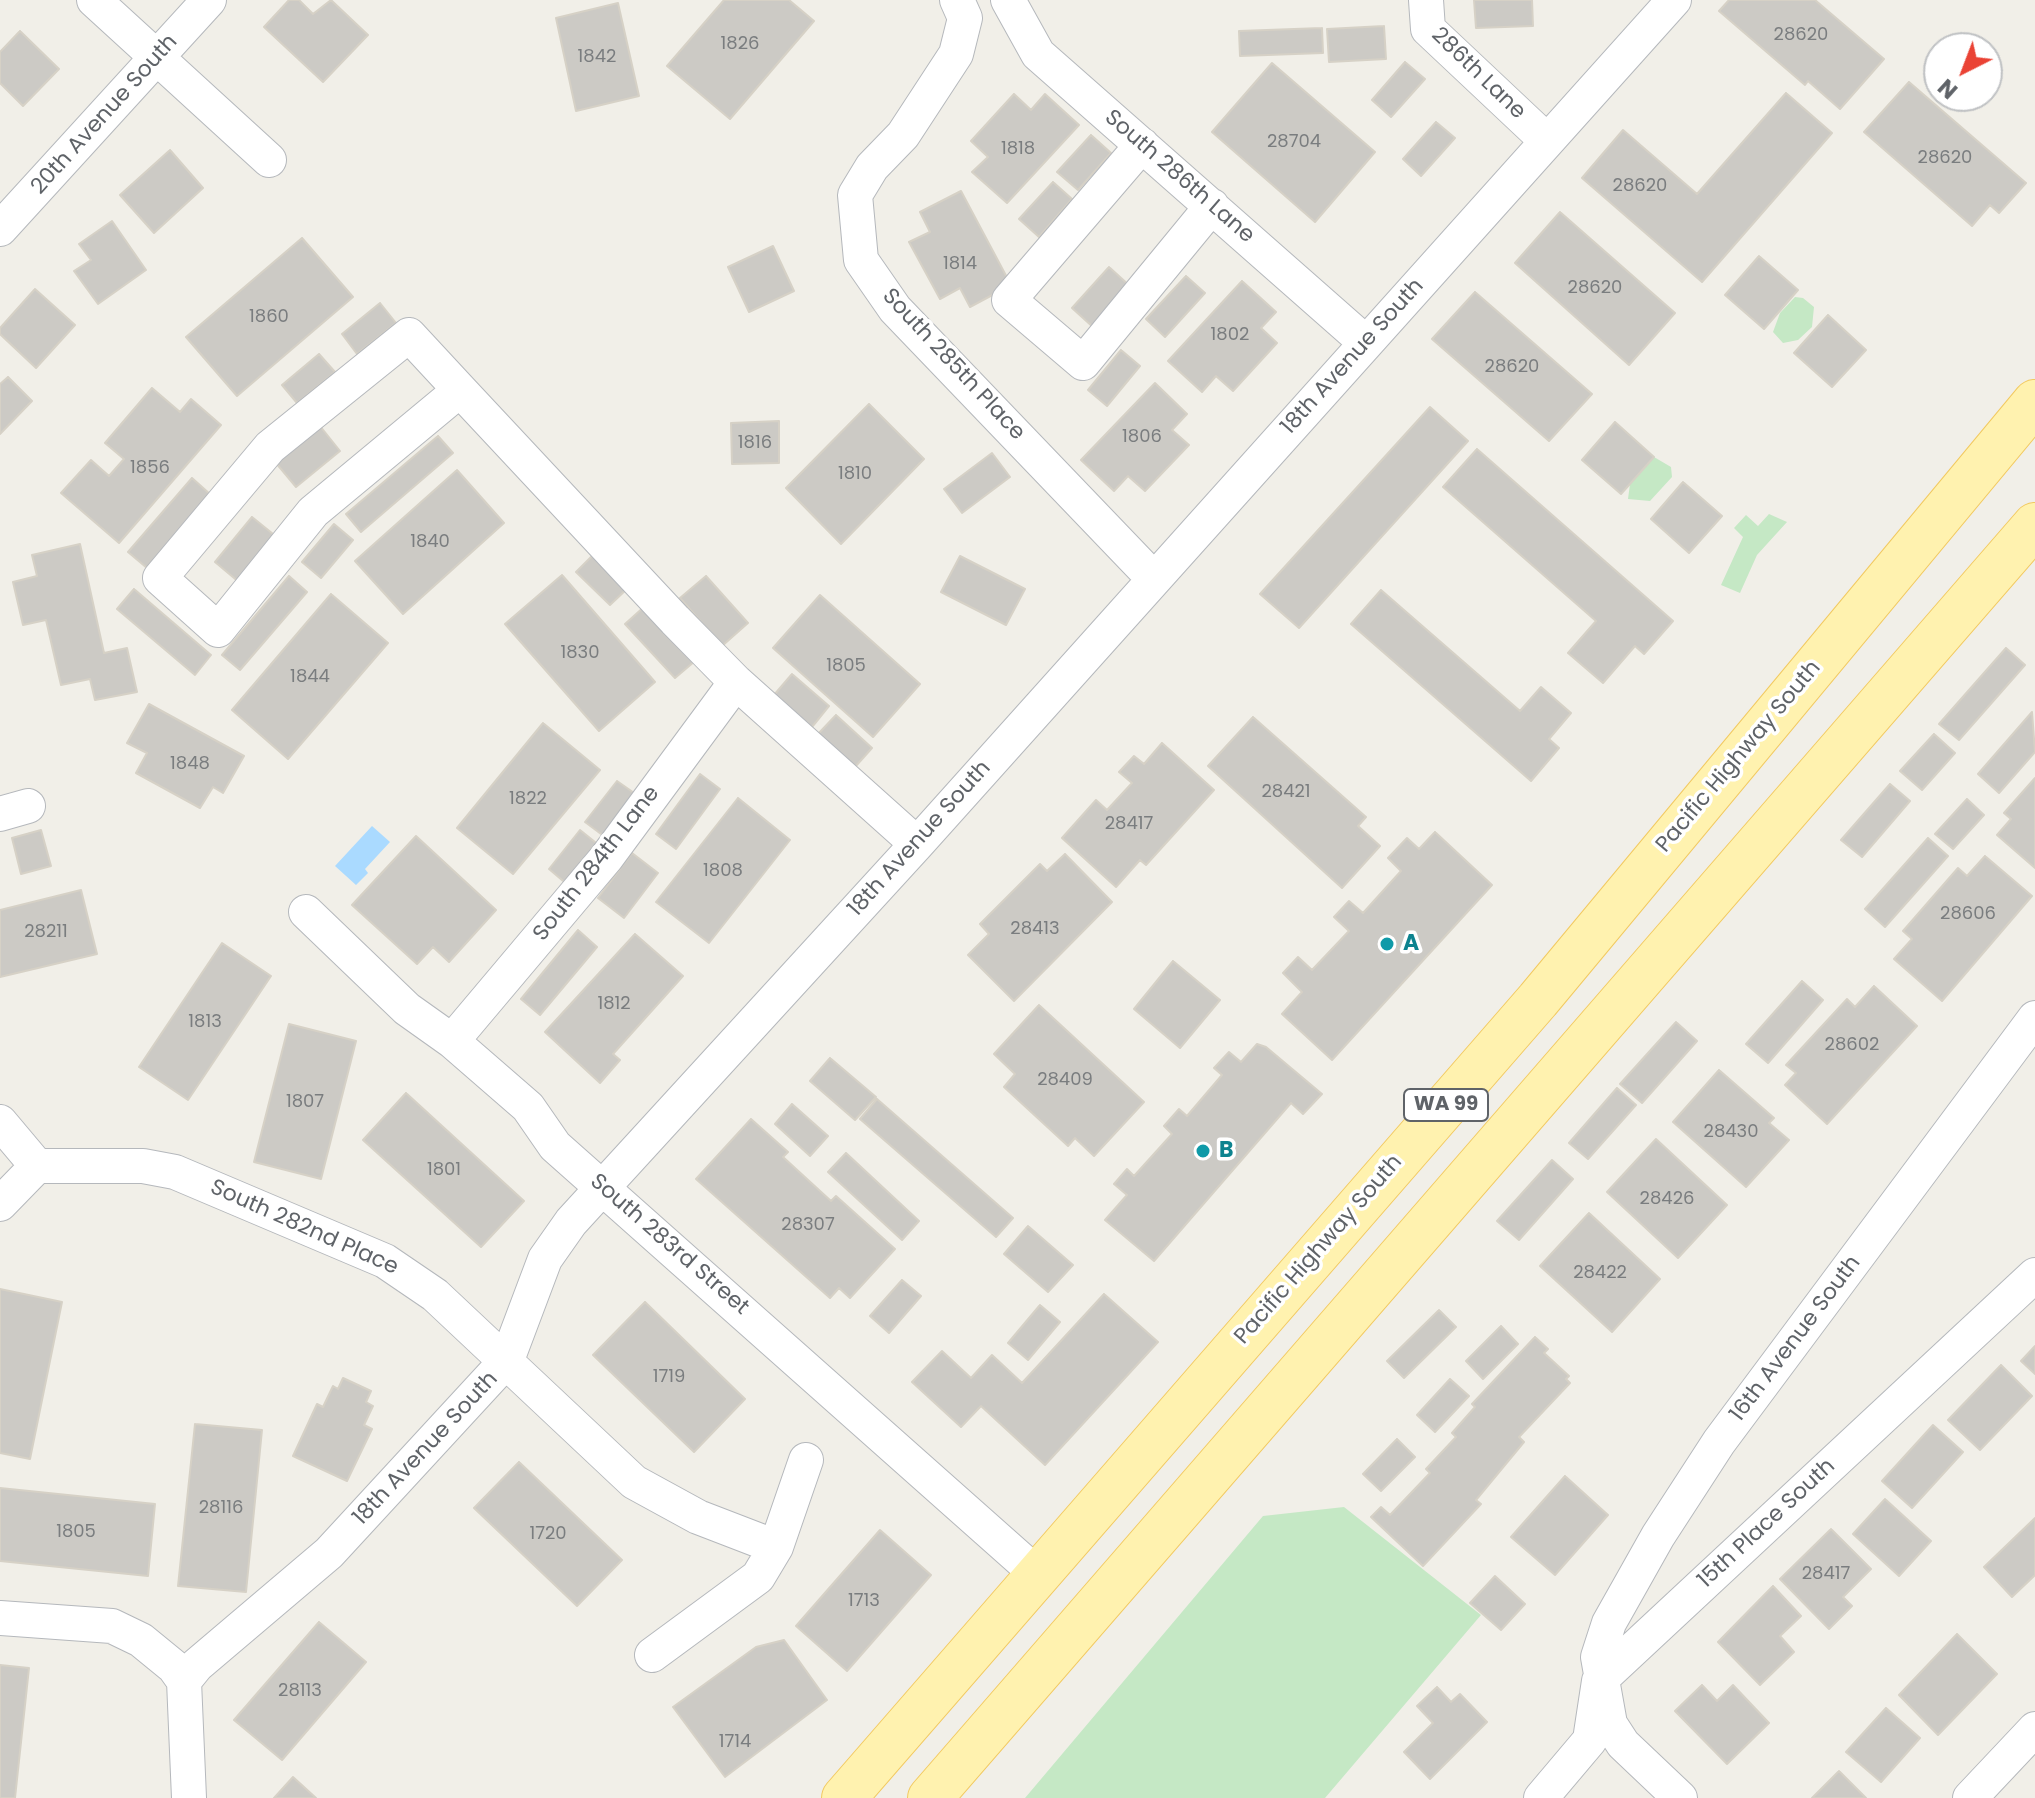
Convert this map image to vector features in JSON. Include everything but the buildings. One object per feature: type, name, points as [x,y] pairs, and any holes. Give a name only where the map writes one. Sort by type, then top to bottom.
[{"type":"main road","name":"Pacific Highway South","points":[[844,1798],[1538,1000],[2035,402]]},
{"type":"main road","name":"WA 99","points":[[934,1794],[2035,525]]},
{"type":"main road","points":[[934,1794],[997,1687],[1037,1638],[1056,1606],[1055,1594],[1037,1574]]},
{"type":"street","points":[[94,0],[269,160]]},
{"type":"street","name":"20th Avenue South","points":[[0,229],[209,0]]},
{"type":"street","name":"South 285th Place","points":[[957,0],[965,18],[956,54],[903,135],[872,167],[855,195],[861,260],[895,309],[1153,578]]},
{"type":"street","name":"South 286th Lane","points":[[1008,0],[1038,54],[1365,342]]},
{"type":"street","name":"286th Lane","points":[[1426,0],[1428,29],[1547,141]]},
{"type":"street","name":"18th Avenue South","points":[[184,1681],[197,1665],[329,1553],[507,1360],[545,1259],[603,1185],[917,844],[1674,0]]},
{"type":"street","points":[[1142,145],[1009,300],[1083,363],[1212,206]]},
{"type":"street","points":[[460,390],[313,512],[218,630],[160,578],[270,447],[409,335],[736,682],[917,844]]},
{"type":"street","name":"South 284th Lane","points":[[452,1041],[607,857],[736,682]]},
{"type":"street","name":"South 283rd Street","points":[[306,912],[407,1009],[452,1041],[528,1107],[555,1146],[603,1185],[1037,1574]]},
{"type":"street","name":"16th Avenue South","points":[[1599,1681],[1598,1657],[1609,1623],[1658,1536],[1719,1442],[2035,1018]]},
{"type":"street","points":[[0,1122],[37,1166],[0,1204]]},
{"type":"street","name":"South 282nd Place","points":[[37,1166],[143,1166],[195,1179],[385,1261],[412,1277],[507,1360],[634,1482],[698,1517],[776,1547]]},
{"type":"street","name":"15th Place South","points":[[1599,1681],[2035,1275]]},
{"type":"street","points":[[652,1655],[758,1577],[776,1547],[806,1460]]},
{"type":"street","points":[[0,1618],[112,1626],[158,1652],[184,1681],[189,1798]]},
{"type":"street","points":[[1541,1798],[1590,1740],[1599,1681]]},
{"type":"street","points":[[1599,1681],[1610,1724],[1623,1744],[1680,1798]]},
{"type":"street","points":[[1970,1798],[2035,1729]]},
{"type":"green space","points":[[1795,297],[1803,298],[1814,307],[1812,327],[1798,340],[1783,343],[1773,332],[1780,313]]},
{"type":"green space","points":[[1654,457],[1671,467],[1672,477],[1650,501],[1628,499],[1630,484]]},
{"type":"green space","points":[[1769,514],[1787,522],[1757,555],[1740,593],[1721,585],[1743,537],[1734,528],[1746,515],[1758,526]]},
{"type":"green space","points":[[1344,1507],[1481,1615],[1325,1798],[1025,1798],[1263,1516]]},
{"type":"water","points":[[372,826],[390,842],[365,869],[368,873],[356,885],[335,866]]},
{"type":"place","name":"A","points":[[1387,944]]},
{"type":"place","name":"B","points":[[1203,1151]]}]
